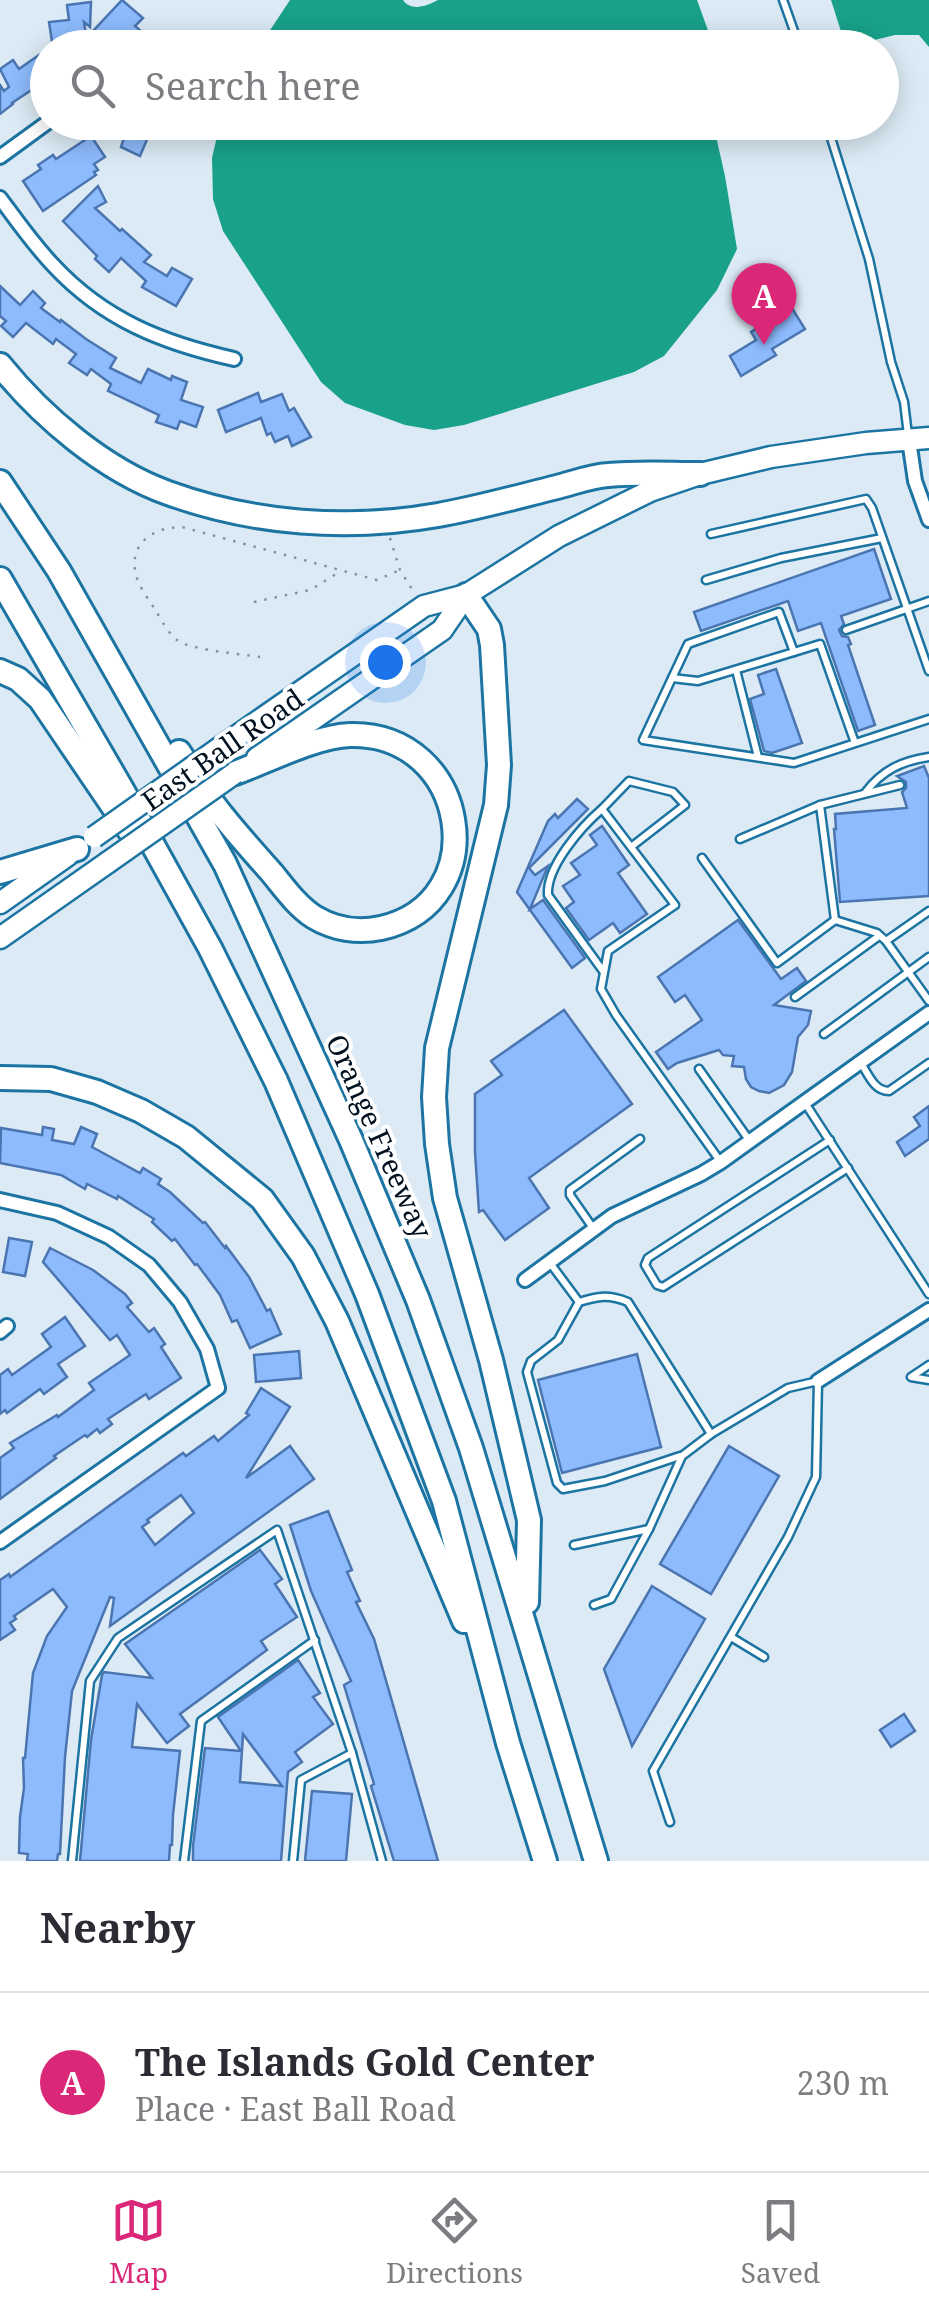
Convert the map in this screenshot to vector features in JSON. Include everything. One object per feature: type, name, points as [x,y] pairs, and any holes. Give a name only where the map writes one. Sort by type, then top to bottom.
[{"type":"highway","points":[[0,365],[22,392],[72,437],[110,464],[165,492],[224,510],[282,520],[388,522],[450,512],[606,475],[700,474]]},
{"type":"highway","name":"Orange Freeway","points":[[0,482],[58,571],[225,864],[351,1140],[424,1319],[471,1448],[596,1861]]},
{"type":"highway","points":[[58,571],[221,814],[311,916],[326,924],[359,930],[392,925],[422,908],[452,862],[455,820],[446,794],[430,770],[387,740],[369,736],[331,737],[235,774]]},
{"type":"highway","points":[[0,579],[210,948],[276,1081],[367,1294],[444,1500],[496,1700],[545,1861]]},
{"type":"highway","points":[[466,595],[488,629],[492,645],[499,765],[496,805],[437,1048],[434,1097],[446,1198],[491,1360],[529,1520],[526,1625]]},
{"type":"highway","points":[[0,671],[18,679],[40,699],[210,948]]},
{"type":"highway","points":[[0,872],[86,843]]},
{"type":"highway","points":[[0,1078],[52,1079],[98,1092],[141,1111],[186,1137],[262,1200],[303,1256],[337,1321],[496,1700]]},
{"type":"main road","name":"East Ball Road","points":[[0,903],[424,606],[466,595],[511,564],[604,512],[735,464],[801,452],[919,439]]},
{"type":"main road","name":"East Ball Road","points":[[0,938],[442,630],[466,595]]},
{"type":"street","points":[[0,156],[30,135]]},
{"type":"street","points":[[0,198],[53,266],[102,307],[158,338],[234,359]]},
{"type":"street","points":[[919,439],[916,481],[929,520]]},
{"type":"street","points":[[525,1280],[612,1216],[721,1162],[929,1013]]},
{"type":"street","points":[[0,1200],[57,1213],[109,1237],[148,1264],[180,1302],[207,1348],[218,1388],[0,1542]]},
{"type":"street","points":[[818,1381],[929,1310]]},
{"type":"lane","points":[[784,0],[794,30]]},
{"type":"lane","points":[[832,140],[869,259],[891,362],[919,439]]},
{"type":"lane","points":[[711,534],[866,500],[929,671]]},
{"type":"lane","points":[[706,580],[781,558],[882,538]]},
{"type":"lane","points":[[846,630],[929,600]]},
{"type":"lane","points":[[794,652],[780,612],[688,644],[643,740],[794,762],[929,719]]},
{"type":"lane","points":[[672,678],[698,681],[823,640],[855,743]]},
{"type":"lane","points":[[736,670],[758,757]]},
{"type":"lane","points":[[865,794],[885,772],[900,763],[929,757]]},
{"type":"lane","points":[[603,970],[548,895],[547,882],[580,828],[629,781],[673,792],[685,805],[630,846]]},
{"type":"lane","points":[[740,840],[820,805],[900,785]]},
{"type":"lane","points":[[820,805],[835,920]]},
{"type":"lane","points":[[602,809],[675,906],[608,950],[601,989],[721,1162]]},
{"type":"lane","points":[[702,858],[778,963],[835,920]]},
{"type":"lane","points":[[795,997],[882,938],[929,912]]},
{"type":"lane","points":[[835,920],[877,933],[929,1001]]},
{"type":"lane","points":[[824,1034],[929,957]]},
{"type":"lane","points":[[860,1062],[883,1091],[889,1091],[929,1062]]},
{"type":"lane","points":[[699,1070],[750,1141]]},
{"type":"lane","points":[[804,1102],[929,1294]]},
{"type":"lane","points":[[594,1229],[570,1190],[640,1139]]},
{"type":"lane","points":[[830,1140],[648,1258],[645,1265],[657,1285],[664,1287],[848,1168]]},
{"type":"lane","points":[[549,1262],[579,1302]]},
{"type":"lane","points":[[670,1822],[654,1771],[788,1536],[816,1477],[818,1381],[788,1388],[710,1434],[682,1456],[605,1481],[563,1489],[557,1484],[527,1372],[531,1362],[558,1340],[579,1302],[599,1296],[615,1297],[628,1302],[710,1434]]},
{"type":"lane","points":[[929,1365],[912,1377],[929,1380]]},
{"type":"lane","points":[[594,1604],[611,1599],[682,1456]]},
{"type":"lane","points":[[574,1545],[649,1529]]},
{"type":"lane","points":[[72,1861],[90,1681],[118,1638],[276,1530],[352,1753],[382,1861]]},
{"type":"lane","points":[[731,1637],[764,1657]]},
{"type":"lane","points":[[184,1861],[201,1721],[315,1640]]},
{"type":"lane","points":[[294,1861],[301,1780],[352,1753]]},
{"type":"path","points":[[388,522],[400,570],[424,606]]},
{"type":"path","points":[[260,657],[184,644],[173,637],[139,584],[136,554],[143,541],[154,531],[182,526],[377,580],[400,570]]},
{"type":"path","points":[[254,602],[310,590],[342,570]]},
{"type":"shaded area","points":[[290,0],[403,0],[415,7],[438,0],[697,0],[708,30],[270,30]]},
{"type":"shaded area","points":[[831,0],[929,0],[929,47],[919,35],[899,35],[899,30],[841,30]]},
{"type":"shaded area","points":[[216,140],[717,140],[737,249],[717,290],[664,356],[634,372],[464,425],[434,430],[405,425],[345,403],[321,382],[223,231],[213,199],[212,158]]},
{"type":"building","points":[[122,0],[143,18],[135,26],[140,30],[94,30]]},
{"type":"building","points":[[91,2],[90,27],[84,22],[85,30],[50,30],[49,22],[69,20],[67,5]]},
{"type":"building","points":[[13,60],[19,69],[30,61],[30,91],[0,114],[0,85],[4,91],[9,87],[0,69]]},
{"type":"building","points":[[85,140],[94,140],[105,157],[94,164],[96,175],[43,211],[23,181],[53,155],[56,159]]},
{"type":"building","points":[[123,140],[147,140],[140,156],[121,147]]},
{"type":"building","points":[[98,186],[106,202],[95,208],[151,255],[144,262],[167,276],[172,268],[192,279],[176,306],[142,287],[146,281],[121,258],[109,272],[63,221]]},
{"type":"building","points":[[0,286],[20,305],[33,291],[45,303],[41,308],[116,358],[110,368],[141,383],[148,369],[171,380],[172,376],[187,382],[181,400],[203,407],[196,427],[180,421],[177,429],[156,422],[159,415],[108,391],[111,384],[91,369],[87,375],[69,363],[76,354],[56,339],[53,344],[26,323],[13,337],[1,326],[6,321],[0,316]]},
{"type":"building","points":[[790,305],[805,329],[772,349],[776,355],[741,376],[730,356],[756,340],[751,332],[758,325]]},
{"type":"building","points":[[258,393],[261,402],[282,394],[289,411],[294,408],[311,437],[292,446],[288,436],[275,442],[271,433],[267,435],[261,418],[226,432],[218,410]]},
{"type":"building","points":[[874,549],[891,599],[841,616],[844,624],[839,630],[851,644],[848,645],[875,725],[858,731],[821,623],[798,631],[788,601],[701,631],[694,612]]},
{"type":"building","points":[[776,669],[802,743],[772,753],[764,751],[750,699],[764,694],[758,675]]},
{"type":"building","points":[[924,766],[929,778],[929,896],[840,902],[835,814],[907,808],[902,792],[906,782],[897,776]]},
{"type":"building","points":[[577,799],[588,809],[529,868],[535,875],[548,866],[530,909],[543,900],[585,958],[572,968],[517,892],[548,821],[555,814],[558,818]]},
{"type":"building","points":[[602,826],[629,865],[618,873],[647,914],[620,933],[613,923],[589,940],[566,908],[574,902],[563,886],[580,875],[571,863],[597,845],[590,835]]},
{"type":"building","points":[[738,920],[781,979],[797,968],[806,981],[774,1005],[811,1011],[808,1025],[798,1037],[792,1072],[784,1085],[769,1093],[751,1087],[744,1067],[732,1066],[734,1056],[723,1055],[719,1050],[668,1069],[656,1052],[702,1020],[685,995],[675,1002],[658,977]]},
{"type":"building","points":[[564,1010],[632,1104],[529,1178],[549,1208],[505,1240],[483,1210],[479,1212],[475,1094],[502,1075],[491,1061]]},
{"type":"building","points":[[929,1106],[929,1139],[905,1156],[897,1142],[920,1126],[914,1117]]},
{"type":"building","points":[[43,1127],[54,1129],[52,1140],[74,1144],[81,1127],[97,1134],[92,1147],[140,1173],[143,1168],[161,1179],[158,1184],[205,1222],[226,1246],[267,1311],[270,1309],[281,1334],[250,1348],[237,1320],[232,1322],[220,1295],[197,1264],[175,1239],[172,1241],[152,1222],[154,1219],[118,1196],[117,1199],[87,1184],[85,1189],[61,1175],[0,1163],[1,1128],[42,1135]]},
{"type":"building","points":[[9,1238],[32,1242],[25,1276],[3,1272]]},
{"type":"building","points":[[50,1248],[93,1270],[125,1294],[132,1303],[127,1307],[149,1332],[154,1328],[165,1344],[161,1347],[181,1378],[149,1399],[146,1394],[108,1419],[112,1424],[100,1433],[97,1429],[85,1435],[0,1499],[0,1458],[14,1448],[10,1443],[58,1417],[94,1390],[89,1383],[130,1355],[117,1335],[110,1340],[43,1262]]},
{"type":"building","points":[[65,1317],[85,1346],[58,1364],[67,1377],[44,1394],[40,1389],[0,1414],[0,1375],[8,1369],[12,1375],[51,1347],[42,1334]]},
{"type":"building","points":[[299,1351],[301,1378],[256,1382],[254,1355]]},
{"type":"building","points":[[637,1354],[661,1447],[562,1473],[538,1380]]},
{"type":"building","points":[[261,1388],[290,1407],[246,1478],[290,1446],[314,1479],[110,1626],[114,1598],[110,1597],[72,1691],[60,1854],[57,1861],[27,1861],[28,1854],[19,1853],[20,1817],[33,1673],[47,1636],[67,1607],[53,1589],[14,1616],[16,1619],[10,1623],[15,1630],[0,1640],[0,1580],[9,1574],[10,1577],[183,1453],[186,1456],[214,1436],[218,1441],[249,1415],[246,1413]],"holes":[[[181,1495],[194,1513],[155,1545],[142,1527]]]},
{"type":"building","points":[[729,1446],[779,1476],[711,1594],[660,1564]]},
{"type":"building","points":[[328,1511],[352,1570],[347,1572],[360,1601],[356,1602],[374,1639],[438,1861],[394,1861],[344,1685],[351,1681],[311,1591],[290,1525]]},
{"type":"building","points":[[260,1550],[282,1579],[275,1584],[297,1617],[261,1641],[267,1650],[180,1714],[189,1726],[167,1743],[137,1704],[132,1747],[180,1751],[169,1861],[80,1861],[91,1740],[102,1675],[104,1672],[152,1678],[125,1644]]},
{"type":"building","points":[[652,1586],[705,1619],[632,1746],[604,1669]]},
{"type":"building","points":[[298,1660],[320,1693],[313,1697],[333,1724],[295,1752],[302,1762],[288,1772],[281,1861],[193,1861],[205,1748],[241,1751],[218,1717]],"holes":[[[243,1734],[282,1786],[240,1782]]]},
{"type":"building","points":[[904,1714],[915,1731],[891,1747],[880,1730]]},
{"type":"building","points":[[312,1791],[352,1794],[346,1861],[305,1861]]},
{"type":"place","name":"The Islands Gold Center","points":[[764,345]]}]
